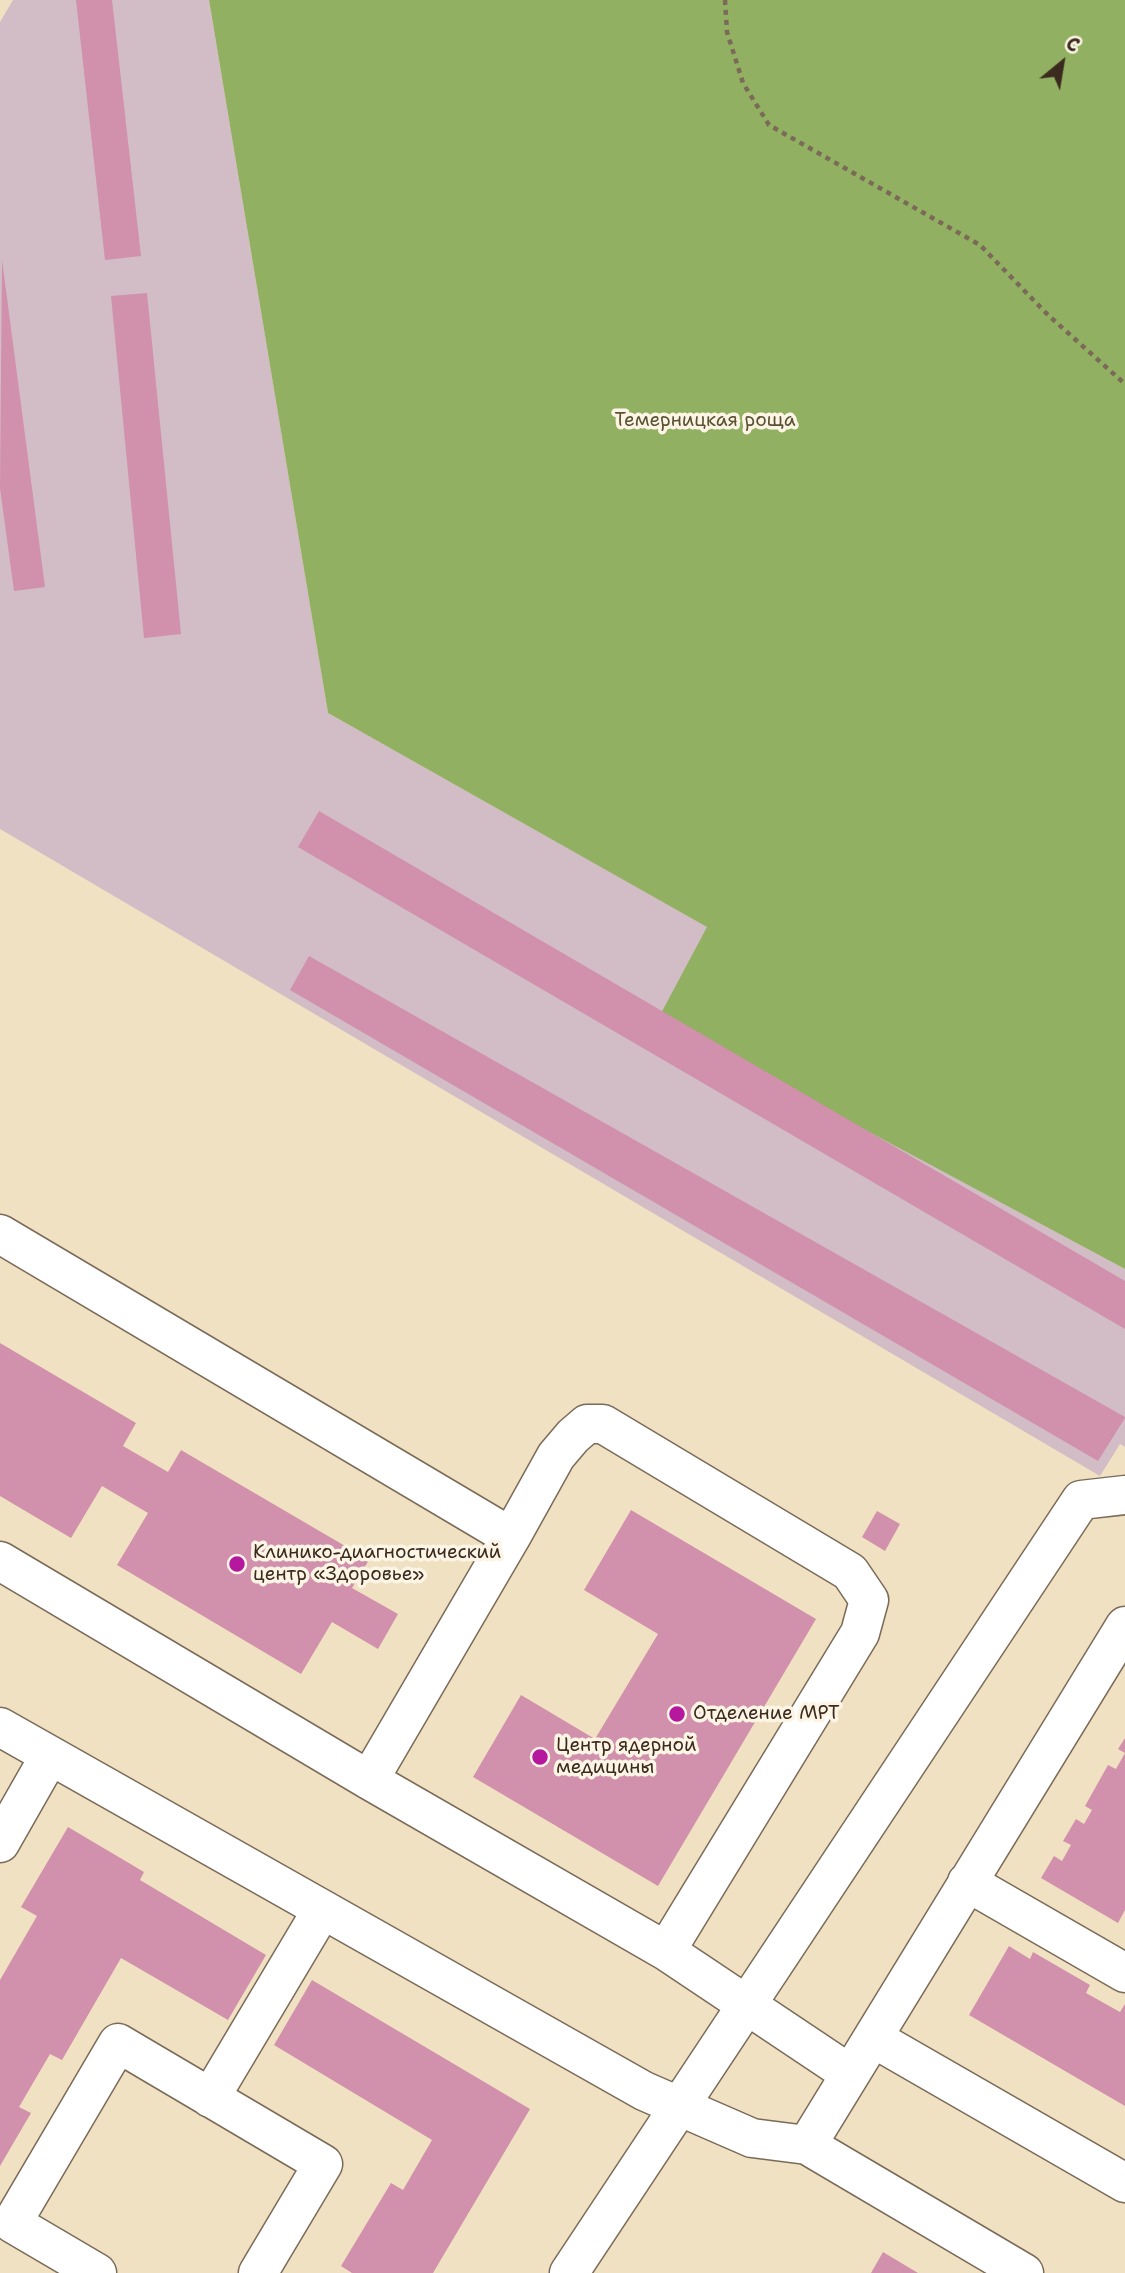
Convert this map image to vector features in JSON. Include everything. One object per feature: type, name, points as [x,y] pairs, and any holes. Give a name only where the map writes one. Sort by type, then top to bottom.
[{"type":"lane","points":[[0,1234],[510,1537]]},
{"type":"lane","points":[[369,1780],[556,1456],[587,1424],[603,1424],[850,1572],[869,1600],[860,1633],[666,1951]]},
{"type":"lane","points":[[569,2273],[1081,1500],[1125,1495]]},
{"type":"lane","points":[[0,1561],[369,1780],[666,1951],[850,2074]]},
{"type":"lane","points":[[807,2145],[1125,1626]]},
{"type":"lane","points":[[0,1727],[644,2091],[752,2138],[807,2145],[1024,2273]]},
{"type":"lane","points":[[0,1843],[49,1757]]},
{"type":"lane","points":[[967,1882],[1125,1973]]},
{"type":"lane","points":[[210,2098],[321,1910]]},
{"type":"lane","points":[[873,2038],[1125,2183]]},
{"type":"lane","points":[[96,2273],[12,2223],[118,2043],[323,2164],[258,2273]]},
{"type":"path","points":[[725,0],[727,32],[743,83],[769,125],[980,245],[1048,315],[1125,384]]},
{"type":"shaded area","points":[[13,0],[209,0],[328,713],[708,927],[659,1019],[1125,1269],[1125,1447],[1120,1444],[1100,1476],[0,829],[0,22]]},
{"type":"green space","name":"Темерницкая роща","points":[[209,0],[1125,0],[1125,1269],[658,1019],[707,927],[328,713]]},
{"type":"building","points":[[76,0],[112,0],[141,256],[105,260]]},
{"type":"building","points":[[2,260],[45,587],[14,591],[0,488]]},
{"type":"building","points":[[147,293],[181,634],[144,638],[111,296]]},
{"type":"building","points":[[319,811],[1125,1281],[1125,1329],[298,847]]},
{"type":"building","points":[[309,956],[1125,1418],[1098,1461],[290,990]]},
{"type":"building","points":[[0,1343],[136,1423],[123,1446],[168,1472],[181,1450],[369,1560],[352,1588],[398,1614],[378,1649],[332,1622],[301,1674],[117,1565],[148,1513],[102,1486],[71,1538],[0,1496]]},
{"type":"building","points":[[631,1510],[816,1619],[658,1886],[473,1777],[521,1695],[595,1739],[658,1634],[584,1590]]},
{"type":"building","points":[[877,1511],[900,1524],[885,1551],[862,1537]]},
{"type":"building","points":[[1125,1738],[1125,1753],[1118,1749]]},
{"type":"building","points":[[1125,1753],[1125,1910],[1118,1923],[1041,1878],[1054,1856],[1062,1861],[1071,1845],[1063,1841],[1076,1819],[1084,1824],[1092,1810],[1085,1806],[1108,1765],[1116,1769]]},
{"type":"building","points":[[68,1827],[144,1872],[140,1880],[266,1955],[228,2020],[121,1958],[62,2060],[50,2054],[19,2107],[31,2113],[0,2166],[0,1980],[37,1916],[21,1907]]},
{"type":"building","points":[[1009,1946],[1030,1959],[1033,1952],[1090,1985],[1086,1993],[1120,2012],[1125,2004],[1125,2106],[969,2015]]},
{"type":"building","points":[[312,1980],[530,2109],[433,2273],[352,2273],[341,2266],[391,2183],[403,2190],[432,2140],[274,2045]]},
{"type":"building","points":[[883,2252],[918,2273],[871,2273]]},
{"type":"place","name":"Клинико-диагностический центр «Здоровье»","points":[[237,1564]]},
{"type":"place","name":"Отделение МРТ","points":[[677,1714]]},
{"type":"place","name":"Центр ядерной медицины","points":[[540,1757]]}]
